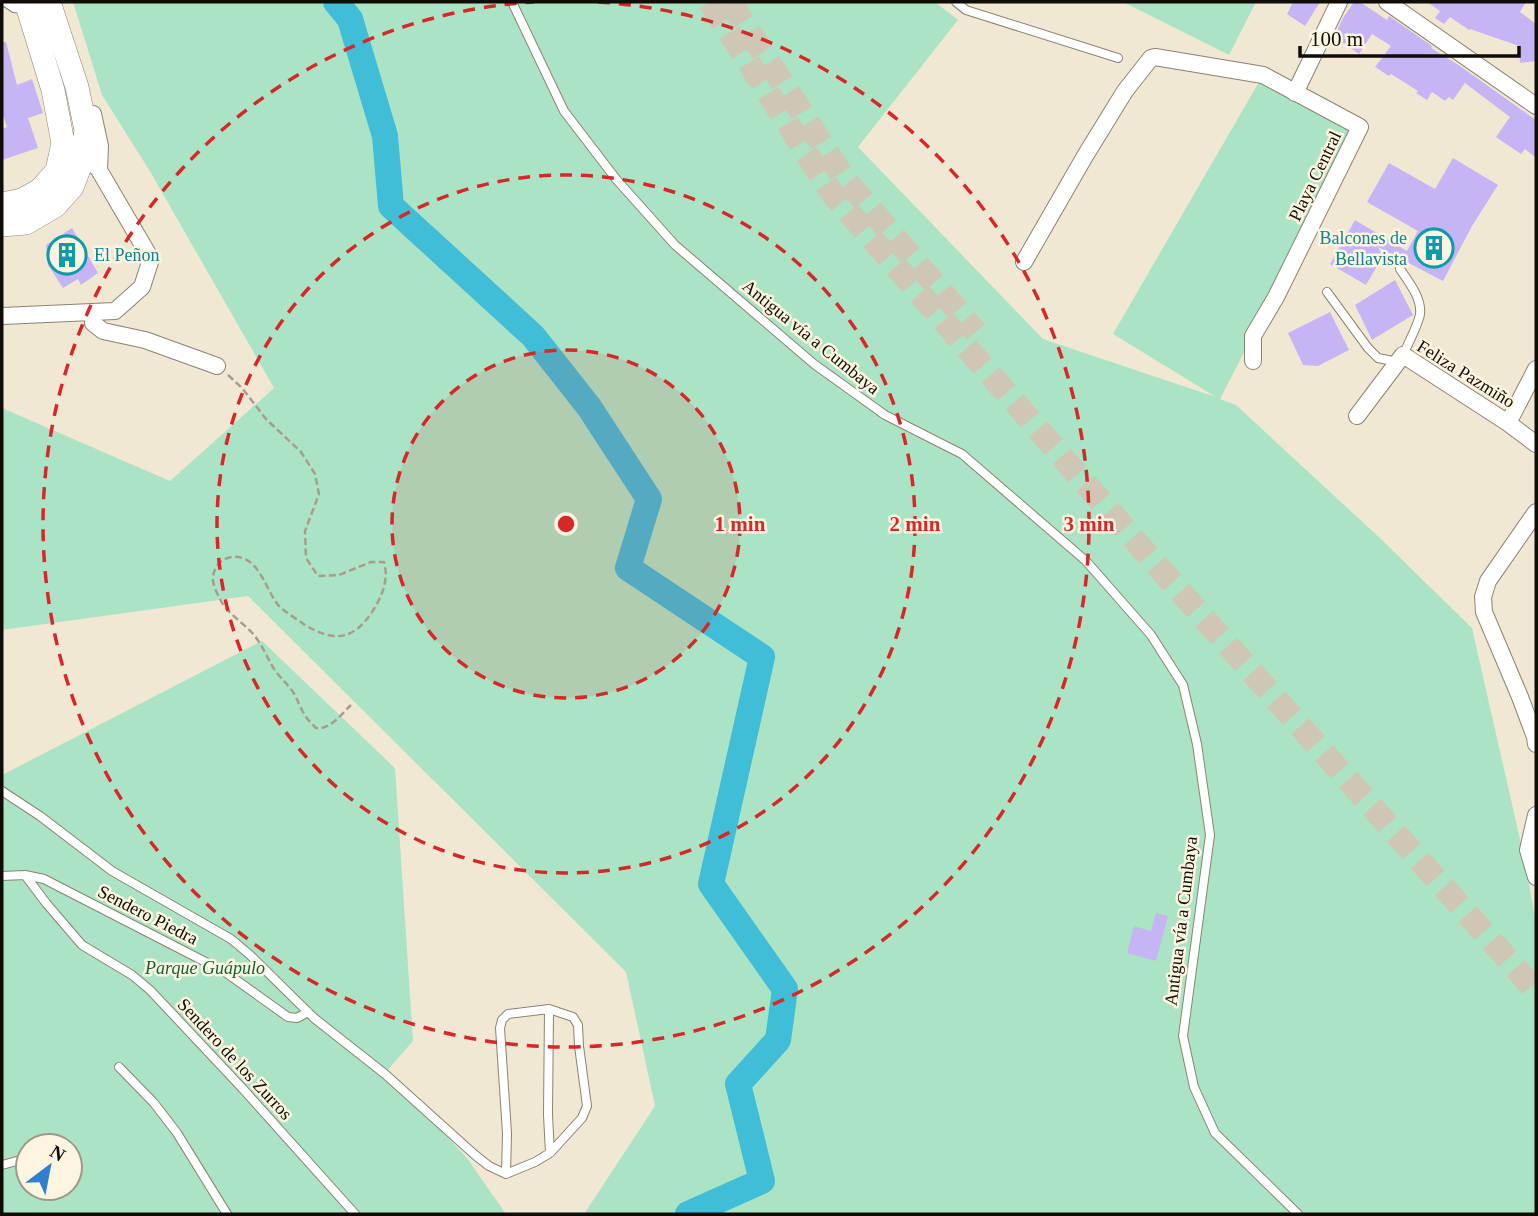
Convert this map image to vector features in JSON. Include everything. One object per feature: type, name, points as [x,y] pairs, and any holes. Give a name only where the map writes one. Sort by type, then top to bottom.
[{"type":"main road","points":[[2,226],[26,223],[55,206],[91,166],[77,87],[34,4]]},
{"type":"main road","points":[[2,204],[22,200],[40,190],[57,171],[64,143],[34,4]]},
{"type":"street","points":[[1024,262],[1119,101],[1152,57],[1263,75],[1295,93],[1339,2]]},
{"type":"street","points":[[1387,2],[1536,106]]},
{"type":"street","name":"Playa Central","points":[[1253,361],[1253,336],[1276,297],[1360,127],[1295,93]]},
{"type":"street","points":[[2,316],[115,311],[142,287],[150,259],[91,166]]},
{"type":"street","points":[[95,312],[93,323],[103,331],[145,340],[217,366]]},
{"type":"street","name":"Feliza Pazmiño","points":[[1357,416],[1400,359],[1508,423],[1536,443]]},
{"type":"street","points":[[1508,423],[1536,369]]},
{"type":"street","points":[[1536,512],[1489,581],[1483,597],[1484,612],[1520,697],[1536,744]]},
{"type":"street","points":[[1536,815],[1528,850],[1536,877]]},
{"type":"lane","points":[[5,2],[14,8],[34,4]]},
{"type":"lane","name":"Antigua vía a Cumbaya","points":[[512,2],[564,111],[616,179],[675,245],[814,364],[886,415],[962,454],[1086,561],[1151,635],[1183,685],[1197,744],[1210,835],[1183,1036],[1194,1087],[1215,1133],[1298,1214]]},
{"type":"lane","points":[[956,2],[966,10],[1118,58]]},
{"type":"lane","points":[[1327,292],[1378,358],[1400,359],[1420,314],[1412,286],[1400,269]]},
{"type":"lane","points":[[2,791],[40,816],[112,871],[231,939],[308,1012],[385,1074],[475,1155],[506,1174],[550,1153],[582,1118],[587,1106],[578,1025],[573,1017],[549,1009],[508,1014],[502,1020],[500,1028],[508,1151],[506,1174]]},
{"type":"lane","name":"Sendero Piedra","points":[[2,876],[25,875],[44,879],[205,962],[236,980],[288,1017],[297,1018],[308,1012]]},
{"type":"lane","name":"Sendero de los Zurros","points":[[25,875],[82,944],[132,975],[150,990],[355,1214]]},
{"type":"lane","points":[[549,1009],[550,1153]]},
{"type":"lane","points":[[119,1066],[177,1133],[227,1214]]},
{"type":"path","points":[[217,366],[242,388],[266,419],[301,452],[315,474],[319,494],[305,531],[305,544],[306,558],[318,576],[339,575],[371,562],[384,562],[387,572],[377,604],[367,620],[343,637],[320,634],[280,607],[261,575],[247,560],[232,556],[222,559],[214,570],[213,583],[217,594],[225,607],[255,636],[276,671],[295,694],[304,714],[316,728],[323,729],[331,724],[351,705]]},
{"type":"green space","points":[[73,2],[935,2],[958,20],[858,147],[1043,339],[1216,397],[1113,334],[1263,75],[1359,130],[1220,399],[1236,405],[1382,540],[1472,628],[1524,857],[1536,922],[1536,1214],[584,1214],[655,1106],[626,972],[248,596],[2,630],[2,408],[170,481],[274,388],[151,173],[102,95]]},
{"type":"green space","points":[[1123,2],[1256,2],[1229,55]]},
{"type":"green space","name":"Parque Guápulo","points":[[262,641],[395,768],[413,1041],[386,1072],[467,1158],[506,1214],[2,1214],[2,775]]},
{"type":"building","points":[[1293,2],[1320,2],[1305,26],[1287,14]]},
{"type":"building","points":[[1354,2],[1360,2],[1387,20],[1389,16],[1536,120],[1536,158],[1525,149],[1521,154],[1496,137],[1510,117],[1465,83],[1453,100],[1449,97],[1445,101],[1432,92],[1427,100],[1416,93],[1418,91],[1375,67],[1391,46],[1372,34],[1359,54],[1334,37]]},
{"type":"building","points":[[1427,2],[1526,2],[1520,12],[1536,24],[1536,61],[1520,63],[1519,46],[1469,30],[1450,17],[1444,24],[1435,18],[1440,11]]},
{"type":"building","points":[[2,42],[6,42],[17,85],[32,79],[43,113],[28,118],[38,148],[2,160],[2,129],[7,127],[2,112]]},
{"type":"building","points":[[1453,158],[1498,185],[1472,226],[1443,281],[1378,247],[1383,256],[1366,285],[1330,264],[1355,220],[1407,251],[1418,231],[1367,202],[1389,163],[1435,189]]},
{"type":"building","name":"El Peñon","points":[[72,228],[98,273],[81,285],[78,279],[63,288],[48,265],[46,245]]},
{"type":"building","name":"Balcones de Bellavista","points":[[1395,280],[1413,315],[1372,340],[1355,305]]},
{"type":"building","name":"Balcones de Bellavista","points":[[1330,312],[1349,350],[1318,366],[1303,365],[1288,333]]},
{"type":"building","points":[[1156,913],[1168,916],[1156,961],[1127,953],[1134,926],[1151,931]]},
{"type":"waterway","points":[[336,2],[350,19],[385,136],[391,206],[533,336],[589,407],[649,499],[628,568],[762,657],[711,884],[785,989],[778,1040],[738,1084],[762,1181],[688,1214]]},
{"type":"tunnel","points":[[710,2],[832,193],[1153,561],[1536,991]]},
{"type":"tunnel","points":[[730,2],[844,178],[976,332]]},
{"type":"place","name":"Balcones de Bellavista","points":[[1434,248]]},
{"type":"place","name":"El Peñon","points":[[67,255]]}]
